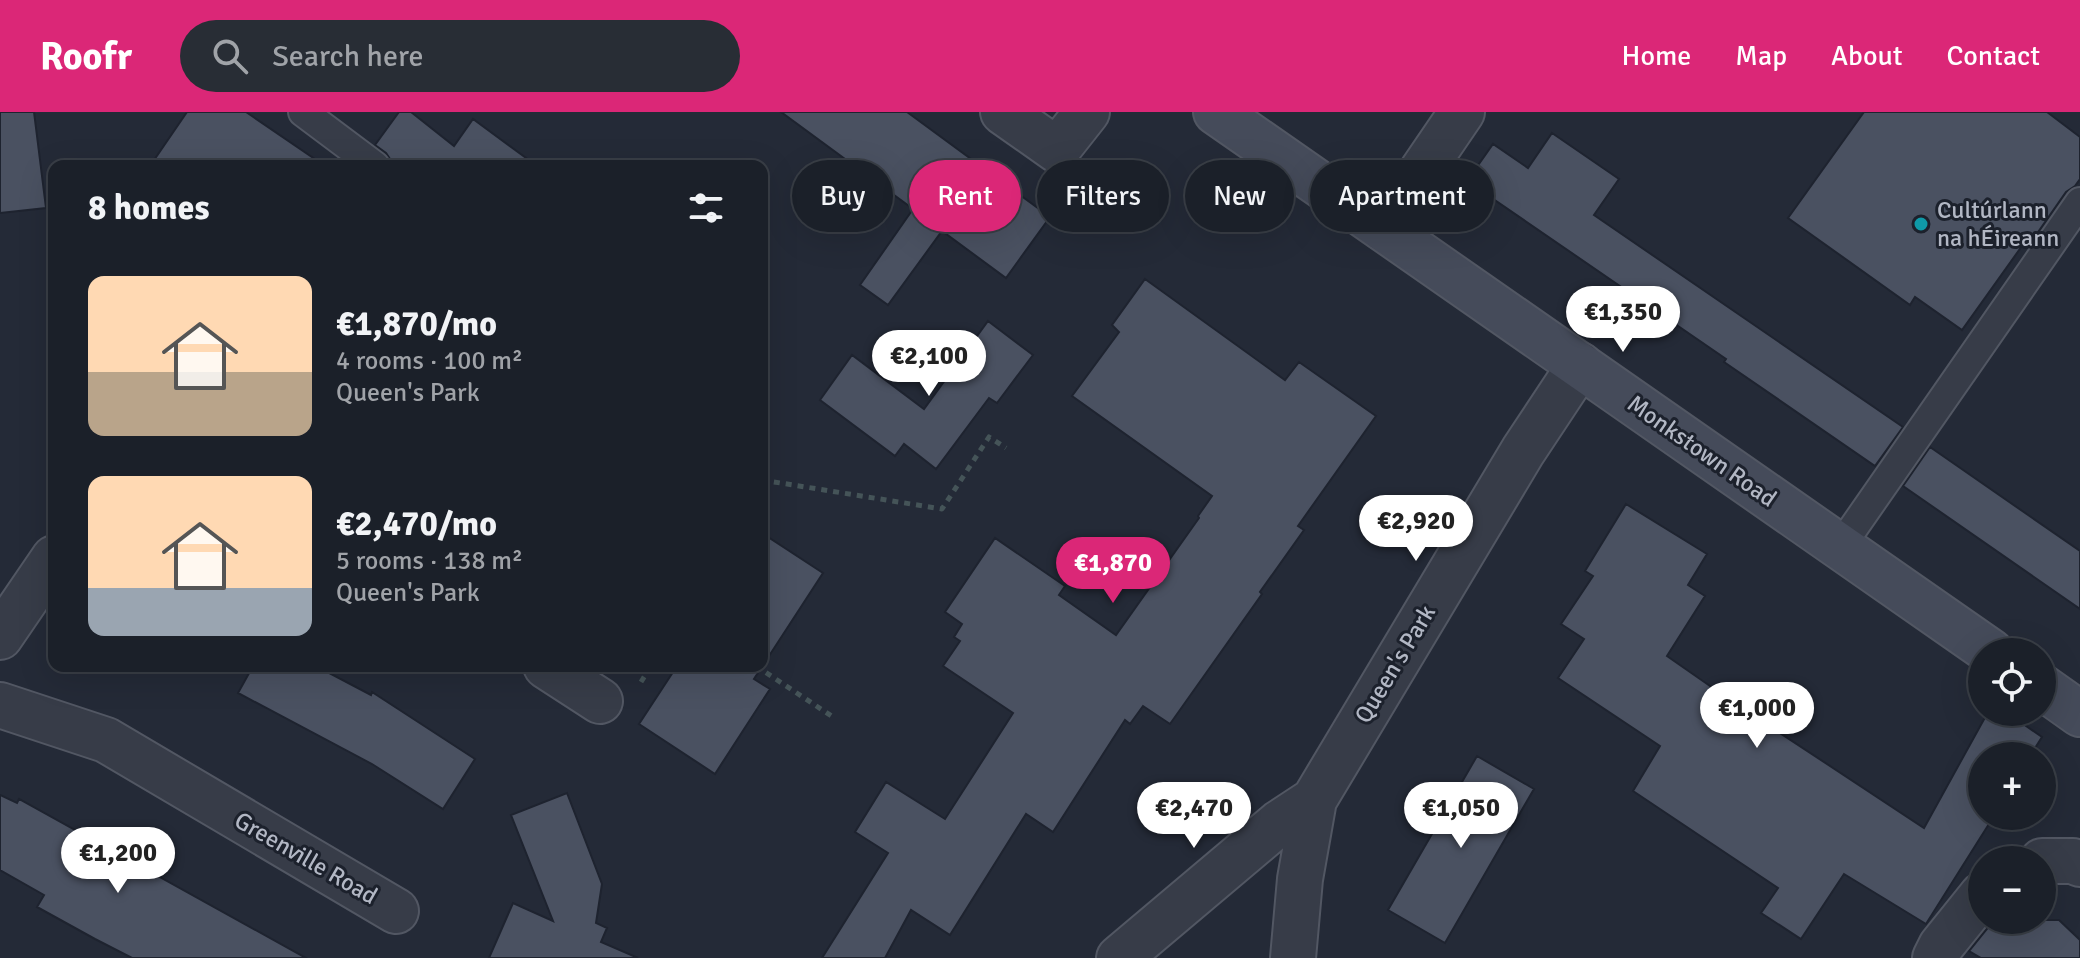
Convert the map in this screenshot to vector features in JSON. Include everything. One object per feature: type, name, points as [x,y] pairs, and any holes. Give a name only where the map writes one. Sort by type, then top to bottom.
[{"type":"main road","name":"Monkstown Road","points":[[1216,112],[1310,177]]},
{"type":"main road","name":"Monkstown Road","points":[[1389,232],[1971,638]]},
{"type":"main road","points":[[2056,697],[2080,714]]},
{"type":"street","points":[[1003,112],[1057,150],[1087,112]]},
{"type":"street","points":[[1429,160],[1462,112]]},
{"type":"street","name":"Queen's Park","points":[[1293,958],[1300,879],[1314,800],[1523,451],[1580,365]]},
{"type":"street","points":[[0,637],[48,567]]},
{"type":"street","points":[[555,672],[600,701]]},
{"type":"street","name":"Greenville Road","points":[[0,705],[106,740],[396,911]]},
{"type":"street","name":"Queen's Park","points":[[1119,958],[1279,823],[1314,800]]},
{"type":"street","points":[[2056,861],[2080,864]]},
{"type":"street","points":[[1935,958],[1968,912]]},
{"type":"lane","points":[[303,112],[367,160]]},
{"type":"lane","points":[[1840,547],[2080,202]]},
{"type":"path","points":[[768,481],[942,509],[989,437],[1006,448]]},
{"type":"path","points":[[765,672],[836,719]]},
{"type":"building","points":[[0,112],[34,112],[46,208],[0,213]]},
{"type":"building","points":[[187,112],[246,112],[316,160],[154,160]]},
{"type":"building","points":[[399,112],[411,112],[454,146],[473,119],[529,160],[390,160],[375,145]]},
{"type":"building","points":[[781,112],[907,112],[972,160],[909,160],[909,206],[893,194],[893,160],[846,160]]},
{"type":"building","name":"Cultúrlann na hÉireann","points":[[1864,112],[2047,112],[2080,137],[2080,179],[2066,192],[2036,235],[2027,239],[1962,330],[1915,297],[1910,305],[1788,218]]},
{"type":"building","points":[[1552,133],[1619,179],[1594,215],[1903,427],[1875,466],[1494,200],[1494,160],[1482,160],[1493,144],[1528,168]]},
{"type":"building","points":[[1021,196],[1037,207],[1039,232],[1006,278],[943,232],[1021,232]]},
{"type":"building","points":[[909,215],[909,232],[941,232],[888,305],[860,285]]},
{"type":"building","points":[[1145,279],[1285,380],[1299,362],[1376,416],[1298,526],[1304,530],[1260,592],[1262,594],[1170,724],[1143,706],[1130,724],[1125,720],[1053,832],[1026,814],[950,935],[911,910],[885,958],[822,958],[888,853],[855,832],[886,782],[945,819],[1013,713],[943,666],[960,641],[954,637],[962,624],[945,612],[995,538],[1065,586],[1059,595],[1116,635],[1212,496],[1072,396],[1119,332],[1112,325]]},
{"type":"building","points":[[988,321],[1033,355],[997,403],[989,398],[936,469],[904,444],[895,456],[820,400],[852,355],[924,409]]},
{"type":"building","points":[[1930,447],[2080,551],[2080,609],[1903,486]]},
{"type":"building","points":[[1626,504],[1707,554],[1688,585],[1705,596],[1667,656],[1924,828],[1968,748],[1968,830],[1985,830],[1975,846],[1968,846],[1968,857],[1926,924],[1844,874],[1801,939],[1761,913],[1778,888],[1633,791],[1660,746],[1558,678],[1584,639],[1561,624],[1593,576],[1585,571]]},
{"type":"building","points":[[768,537],[823,573],[768,657]]},
{"type":"building","points":[[250,672],[327,672],[371,695],[372,692],[475,759],[443,809],[372,764],[238,693]]},
{"type":"building","points":[[673,672],[759,672],[754,679],[770,689],[715,774],[639,724]]},
{"type":"building","points":[[1980,726],[2026,726],[2042,737],[2039,742],[1971,742]]},
{"type":"building","points":[[1477,756],[1534,789],[1445,943],[1388,910]]},
{"type":"building","points":[[567,793],[602,884],[596,923],[607,928],[601,942],[638,958],[489,958],[513,903],[553,921],[511,815]]},
{"type":"building","points":[[0,795],[17,803],[19,799],[306,958],[132,958],[95,939],[37,907],[44,895],[0,870]]},
{"type":"building","points":[[2056,920],[2080,940],[2080,958],[1981,958],[1969,951],[1983,934],[2056,934]]},
{"type":"place","name":"Cultúrlann na hÉireann","points":[[1921,224]]}]
